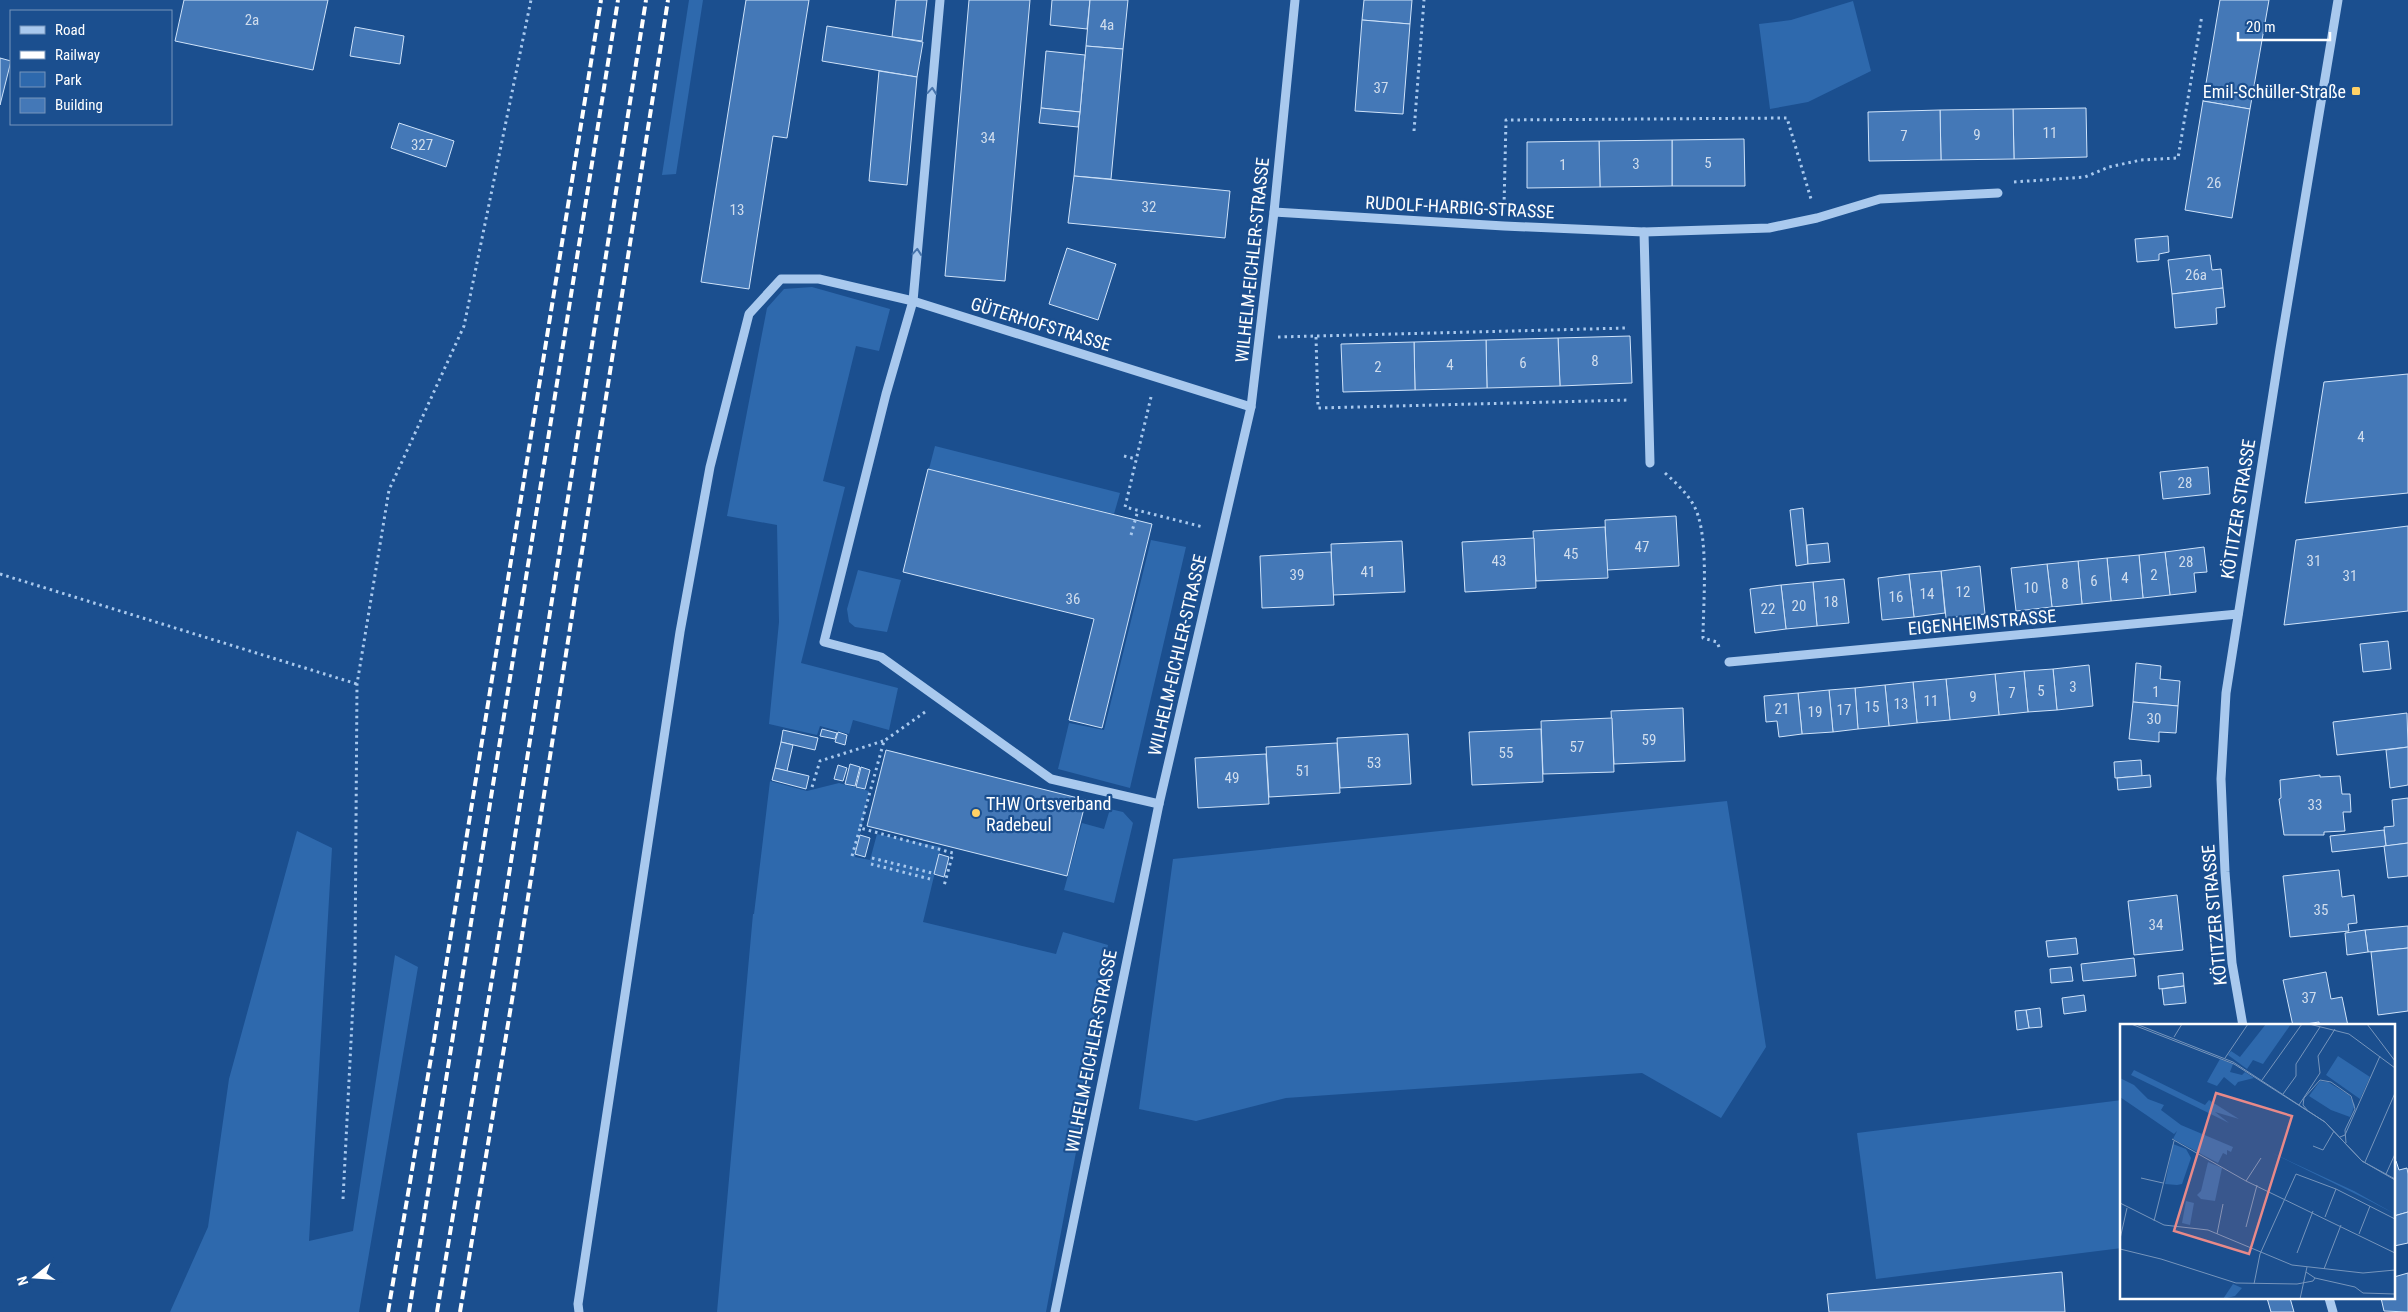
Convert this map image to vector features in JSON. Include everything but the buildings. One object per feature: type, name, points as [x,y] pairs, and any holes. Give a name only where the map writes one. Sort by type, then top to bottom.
[{"type":"street","points":[[940,0],[912,301],[886,394],[824,642],[881,657],[1051,780],[1159,804]]},
{"type":"street","name":"WILHELM-EICHLER-STRASSE","points":[[1055,1312],[1159,804],[1251,407],[1274,212],[1295,0]]},
{"type":"street","name":"KÖTITZER STRASSE","points":[[2243,1024],[2232,963],[2225,872],[2221,779],[2226,693],[2338,0]]},
{"type":"street","name":"RUDOLF-HARBIG-STRASSE","points":[[1274,212],[1504,226],[1644,232],[1768,228],[1817,218],[1880,199],[1998,193]]},
{"type":"street","points":[[1644,232],[1650,463]]},
{"type":"street","name":"GÜTERHOFSTRASSE","points":[[579,1312],[579,1294],[680,632],[710,466],[749,314],[781,279],[819,279],[912,301],[1251,407]]},
{"type":"street","name":"EIGENHEIMSTRASSE","points":[[1729,662],[2238,614]]},
{"type":"path","points":[[343,1199],[355,963],[357,684],[389,490],[464,326],[530,0]]},
{"type":"path","points":[[1414,132],[1424,0]]},
{"type":"path","points":[[1998,193],[2005,183],[2085,177],[2109,167],[2141,160],[2178,158],[2202,15]]},
{"type":"path","points":[[1504,226],[1506,120],[1787,118],[1817,218]]},
{"type":"path","points":[[1260,337],[1647,328]]},
{"type":"path","points":[[1316,337],[1318,408],[1648,400]]},
{"type":"path","points":[[1156,377],[1124,507],[1222,531]]},
{"type":"path","points":[[1124,456],[1136,459]]},
{"type":"path","points":[[1650,463],[1681,488],[1694,506],[1702,534],[1704,638]]},
{"type":"path","points":[[1131,535],[1138,510]]},
{"type":"path","points":[[0,574],[357,684]]},
{"type":"path","points":[[812,787],[820,761],[884,741],[942,700]]},
{"type":"path","points":[[852,856],[884,741]]},
{"type":"path","points":[[860,828],[953,853],[944,886]]},
{"type":"path","points":[[872,858],[932,873]]},
{"type":"path","points":[[871,864],[930,879]]},
{"type":"green space","points":[[689,0],[703,0],[676,174],[662,175]]},
{"type":"green space","points":[[1853,1],[1871,71],[1808,102],[1770,109],[1759,24],[1791,20]]},
{"type":"green space","points":[[812,287],[890,309],[879,351],[856,346],[823,481],[845,487],[801,663],[898,688],[889,730],[853,720],[849,734],[820,726],[817,735],[769,724],[779,622],[777,525],[727,516],[767,308],[784,289]]},
{"type":"green space","points":[[935,446],[1120,493],[1114,514],[929,469]]},
{"type":"green space","points":[[1151,540],[1186,547],[1130,788],[1058,769],[1069,723],[1104,730]]},
{"type":"green space","points":[[858,570],[901,580],[887,632],[855,627],[849,622],[847,609]]},
{"type":"green space","points":[[770,781],[807,791],[839,783],[869,791],[855,857],[870,860],[877,834],[941,847],[923,922],[1056,954],[1063,932],[1108,945],[1095,1002],[1092,1067],[1046,1312],[717,1312],[753,914]]},
{"type":"green space","points":[[1727,801],[1766,1047],[1721,1118],[1642,1073],[1286,1098],[1196,1121],[1139,1109],[1173,859]]},
{"type":"green space","points":[[1110,809],[1123,812],[1133,823],[1114,903],[1064,890],[1082,823],[1104,829]]},
{"type":"green space","points":[[297,831],[332,848],[309,1241],[353,1231],[395,955],[418,967],[359,1312],[170,1312],[208,1227],[229,1079]]},
{"type":"green space","points":[[2120,1100],[2120,1248],[1876,1279],[1857,1133]]},
{"type":"railway","points":[[388,1312],[434,1040],[601,0]]},
{"type":"railway","points":[[409,1312],[618,0]]},
{"type":"railway","points":[[437,1312],[504,906],[646,0]]},
{"type":"railway","points":[[460,1312],[512,1000],[668,0]]},
{"type":"place","name":"Emil-Schüller-Straße","points":[[2356,91]]},
{"type":"place","name":"THW Ortsverband Radebeul","points":[[976,813]]}]
